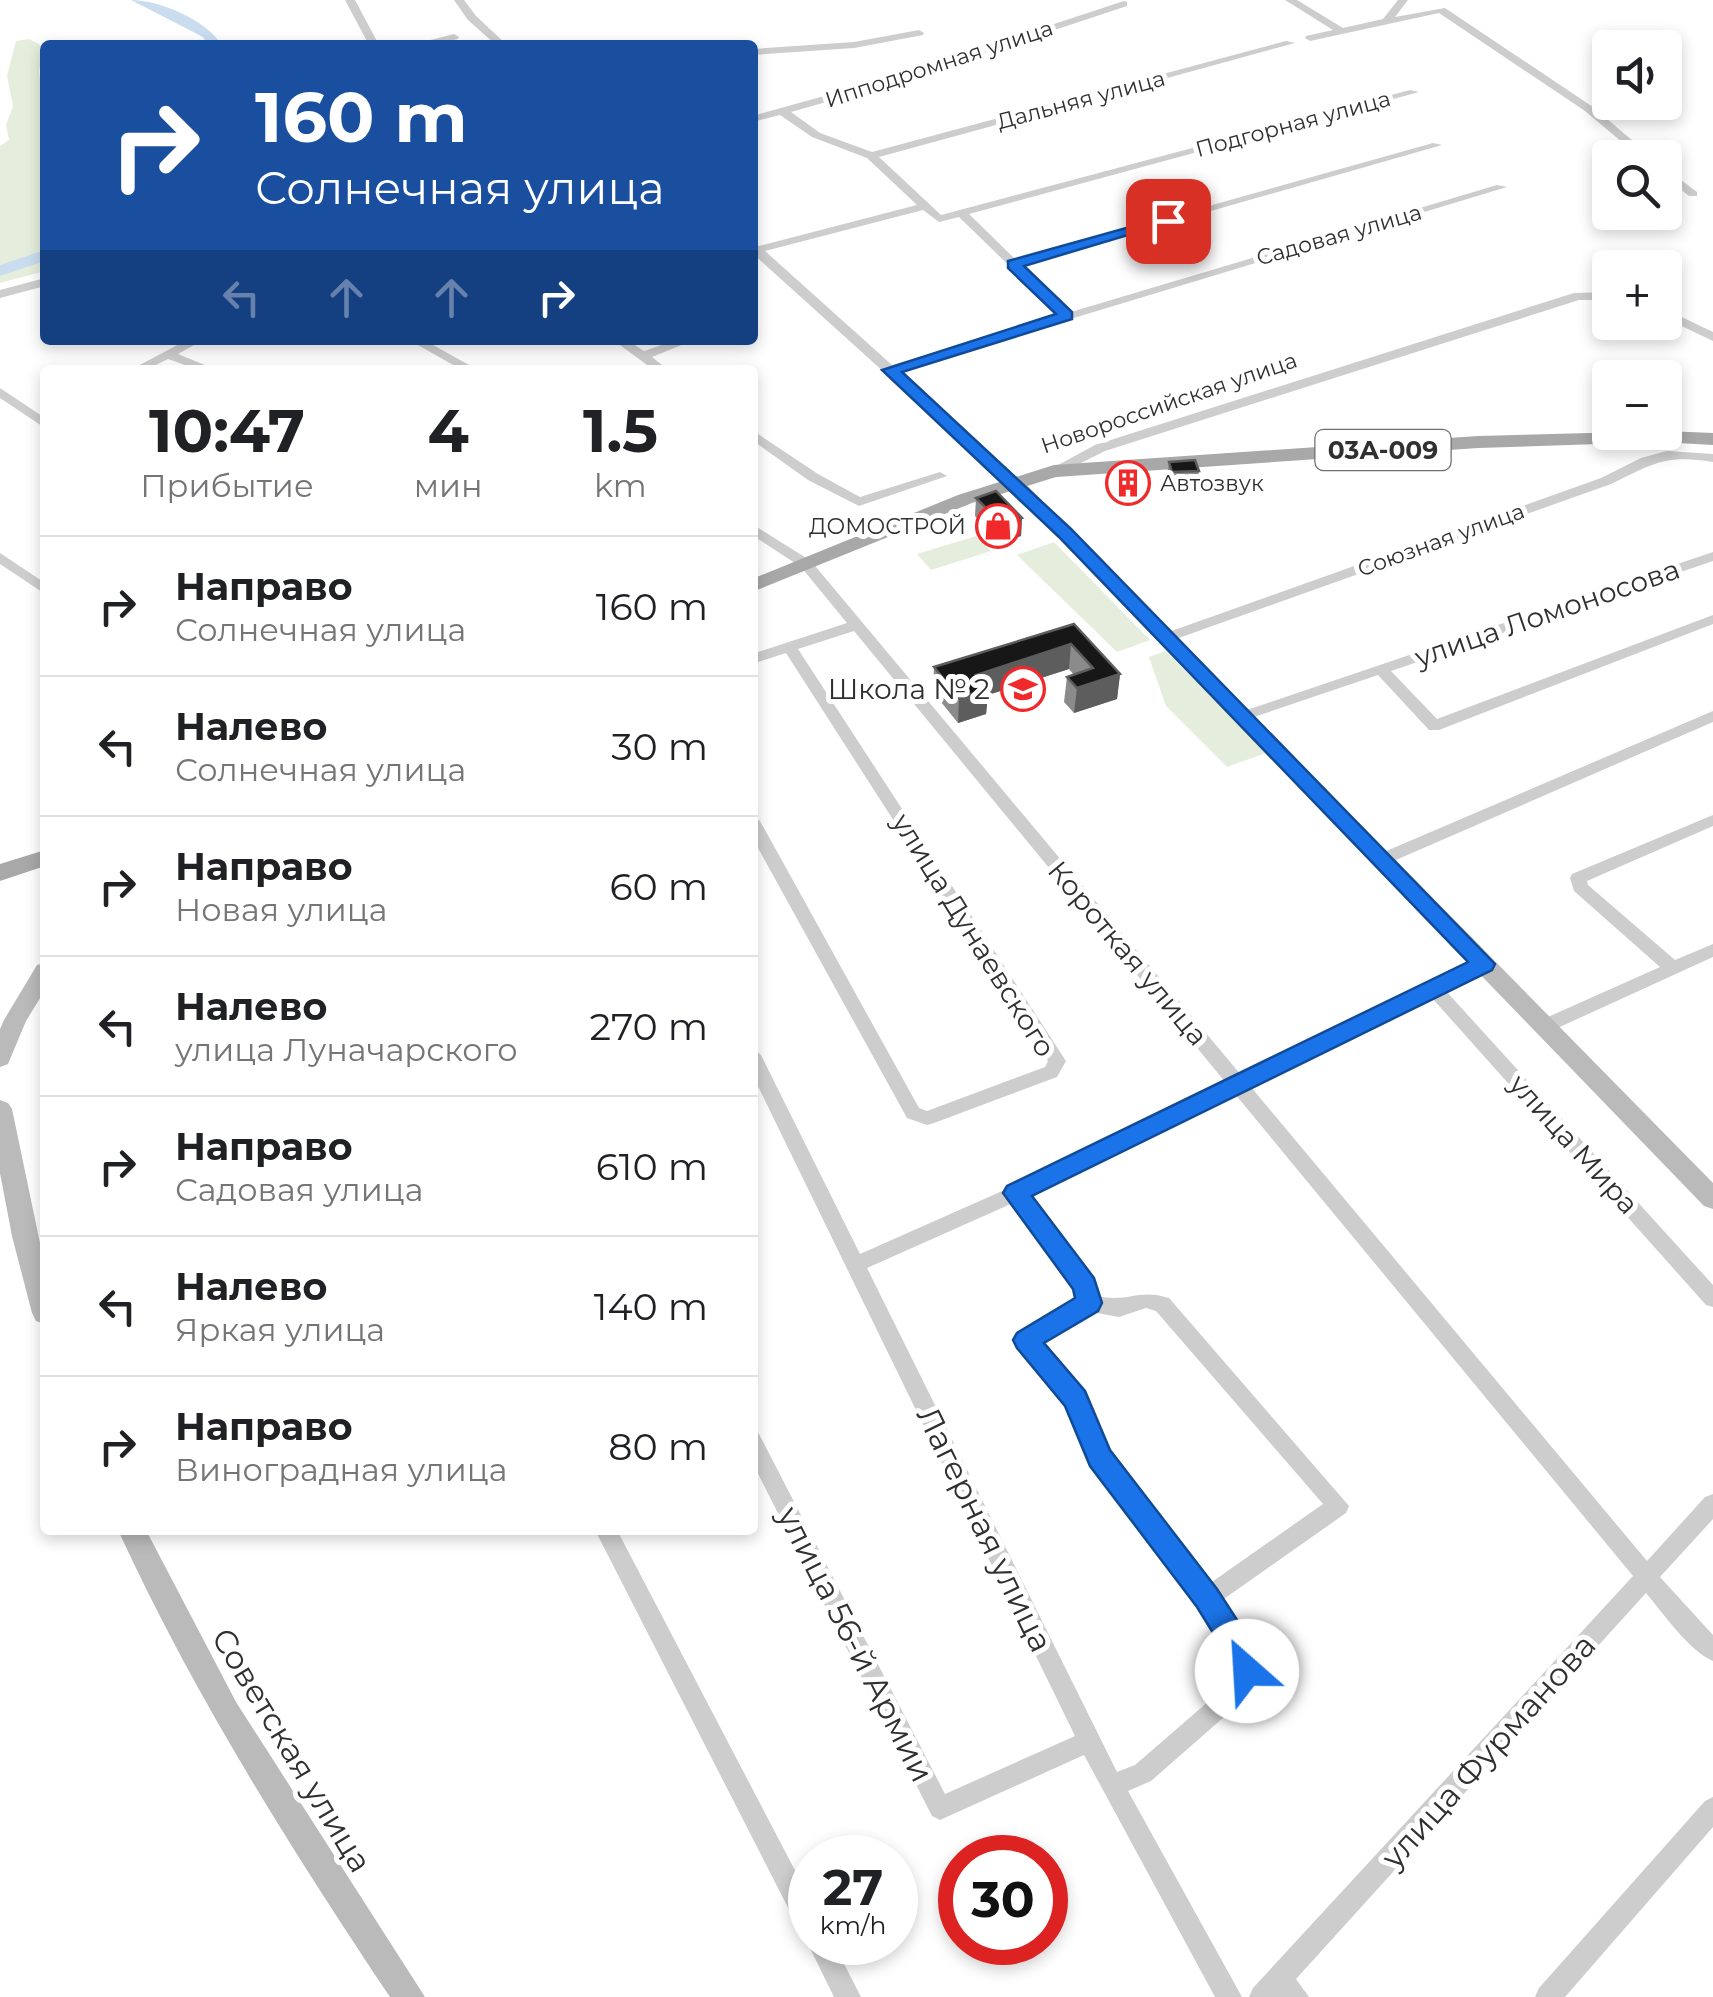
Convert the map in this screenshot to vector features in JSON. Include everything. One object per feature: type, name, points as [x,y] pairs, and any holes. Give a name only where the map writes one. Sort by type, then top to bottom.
[{"type":"main road","name":"03А-009","points":[[1054,471],[1478,442],[1600,437],[1713,439]]},
{"type":"main road","name":"Новороссийская улица","points":[[758,584],[1013,482],[1054,471]]},
{"type":"main road","points":[[1013,482],[1246,716],[1713,1199]]},
{"type":"main road","points":[[0,873],[40,860]]},
{"type":"main road","points":[[0,1058],[15,1020],[40,979]]},
{"type":"main road","points":[[0,1109],[24,1236],[40,1295]]},
{"type":"main road","name":"Советская улица","points":[[134,1535],[165,1604],[222,1712],[409,1997]]},
{"type":"street","points":[[350,0],[371,40]]},
{"type":"street","points":[[459,0],[496,40]]},
{"type":"street","points":[[1290,0],[1341,32]]},
{"type":"street","points":[[1386,22],[1403,0]]},
{"type":"street","name":"Ипподромная улица","points":[[758,118],[873,90],[942,62],[1124,4]]},
{"type":"street","points":[[1310,38],[1441,10],[1590,109],[1627,140]]},
{"type":"street","points":[[758,52],[854,45],[919,33]]},
{"type":"street","points":[[440,40],[454,37]]},
{"type":"street","name":"Дальняя улица","points":[[872,156],[1290,43]]},
{"type":"street","name":"Подгорная улица","points":[[925,206],[940,219],[1414,92]]},
{"type":"street","points":[[783,112],[816,135],[872,156],[925,206]]},
{"type":"street","points":[[1014,264],[1437,145]]},
{"type":"street","points":[[1682,185],[1692,194]]},
{"type":"street","name":"Садовая улица","points":[[890,370],[1501,187]]},
{"type":"street","points":[[758,247],[925,206]]},
{"type":"street","points":[[960,213],[1067,315]]},
{"type":"street","points":[[758,251],[1013,482]]},
{"type":"street","points":[[0,294],[40,283]]},
{"type":"street","name":"Новороссийская улица","points":[[1054,471],[1100,448],[1578,296],[1592,296]]},
{"type":"street","points":[[1682,321],[1713,338]]},
{"type":"street","points":[[146,365],[187,345]]},
{"type":"street","points":[[424,345],[462,365]]},
{"type":"street","points":[[626,345],[655,365]]},
{"type":"street","points":[[643,356],[674,345]]},
{"type":"street","points":[[167,355],[196,365]]},
{"type":"street","points":[[0,392],[40,418]]},
{"type":"street","points":[[758,438],[813,477],[860,502],[940,476]]},
{"type":"street","name":"Союзная улица","points":[[1168,637],[1606,481],[1646,459],[1672,452],[1713,458]]},
{"type":"street","name":"Короткая улица","points":[[758,532],[806,564],[1680,1618],[1713,1650]]},
{"type":"street","name":"улица Ломоносова","points":[[1246,716],[1713,556]]},
{"type":"street","points":[[0,557],[40,586]]},
{"type":"street","name":"улица Ломоносова","points":[[1382,670],[1434,726],[1713,619]]},
{"type":"street","points":[[758,657],[857,625]]},
{"type":"street","name":"улица Дунаевского","points":[[758,832],[913,1113],[927,1118],[1052,1072],[1058,1062],[789,646]]},
{"type":"street","points":[[1383,859],[1713,716]]},
{"type":"street","points":[[1674,969],[1580,887],[1578,878],[1713,820]]},
{"type":"street","points":[[1545,1026],[1713,950]]},
{"type":"street","points":[[855,1266],[1016,1193],[1484,964]]},
{"type":"street","name":"улица Мира","points":[[1434,988],[1713,1299]]},
{"type":"street","name":"Лагерная улица","points":[[758,1067],[1112,1786],[1229,1997]]},
{"type":"street","points":[[1016,1193],[1085,1286],[1089,1303]]},
{"type":"street","points":[[1112,1786],[1143,1773],[1240,1688],[1247,1671],[1242,1652],[1207,1598],[1100,1457],[1076,1399],[1026,1340],[1089,1303],[1119,1309],[1146,1300],[1162,1304],[1338,1506],[1207,1598]]},
{"type":"street","name":"улица 56-й Армии","points":[[758,1452],[940,1808],[1090,1741]]},
{"type":"street","name":"улица Фурманова","points":[[1279,1991],[1713,1504]]},
{"type":"street","points":[[609,1535],[788,1882]]},
{"type":"street","points":[[1548,1997],[1713,1809]]},
{"type":"street","points":[[832,1965],[848,1997]]},
{"type":"green space","points":[[29,39],[40,46],[40,272],[0,283],[0,146],[9,140],[6,125],[13,106],[7,76],[16,41]]},
{"type":"green space","points":[[976,536],[991,551],[931,570],[917,554]]},
{"type":"green space","points":[[1054,542],[1150,640],[1117,652],[1017,555]]},
{"type":"green space","points":[[1166,651],[1266,753],[1227,767],[1166,706],[1149,657]]},
{"type":"building","points":[[1195,460],[1199,471],[1172,472],[1169,462]]},
{"type":"building","points":[[996,491],[1022,518],[1002,524],[976,498]]},
{"type":"building","points":[[1074,624],[1120,674],[1077,688],[1067,677],[1093,668],[1071,644],[976,675],[988,689],[959,698],[934,667]]},
{"type":"waterway","points":[[138,0],[208,34],[212,40]]},
{"type":"waterway","points":[[0,271],[40,257]]},
{"type":"place","name":"Автозвук","points":[[1128,483]]},
{"type":"place","name":"ДОМОСТРОЙ","points":[[998,526]]},
{"type":"place","name":"Школа № 2","points":[[1023,689]]},
{"type":"route","points":[[1168,221],[1014,264],[1067,315],[890,370],[1065,533],[1484,964],[1016,1193],[1085,1286],[1089,1303],[1026,1340],[1076,1399],[1100,1457],[1207,1598],[1242,1652],[1247,1671]]}]
